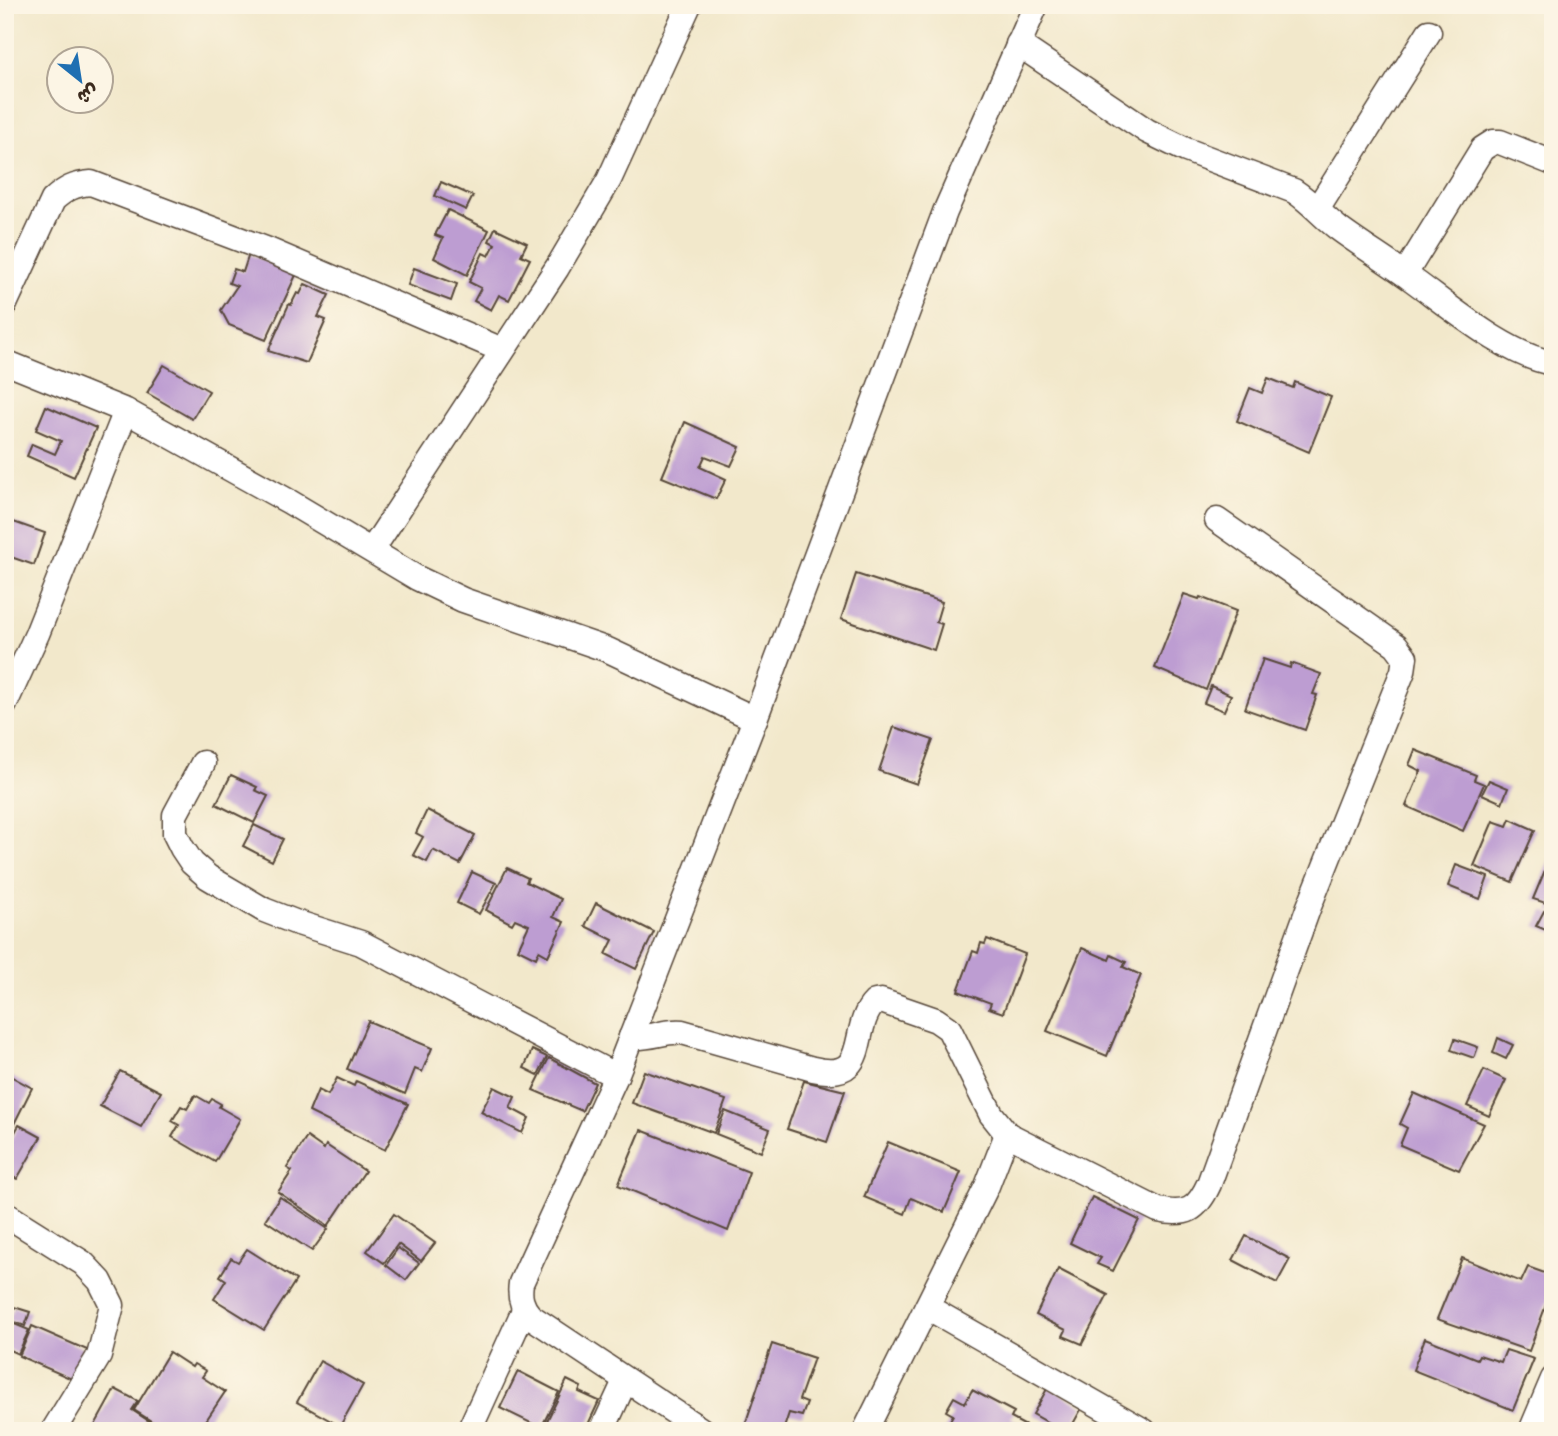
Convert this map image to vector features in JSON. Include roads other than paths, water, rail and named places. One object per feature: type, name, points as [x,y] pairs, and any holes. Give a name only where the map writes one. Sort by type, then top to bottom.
[{"type":"street","points":[[372,550],[557,268],[609,180],[689,5]]},
{"type":"street","points":[[703,1431],[530,1316],[524,1310],[520,1298],[522,1283],[616,1076],[755,719],[941,224],[1036,5]]},
{"type":"street","points":[[1318,208],[1429,32]]},
{"type":"street","points":[[1018,44],[1147,131],[1186,150],[1294,191],[1318,208],[1338,228],[1461,316],[1526,355],[1553,363]]},
{"type":"street","points":[[1405,274],[1482,149],[1493,142],[1500,142],[1553,163]]},
{"type":"street","points":[[5,304],[53,200],[62,191],[76,184],[90,183],[268,250],[502,350]]},
{"type":"street","points":[[5,362],[126,411],[417,578],[463,600],[608,650],[755,719]]},
{"type":"street","points":[[5,704],[37,634],[126,411]]},
{"type":"street","points":[[631,1037],[651,1038],[675,1031],[682,1032],[813,1069],[840,1071],[849,1066],[855,1056],[871,1005],[881,1001],[936,1020],[949,1029],[991,1114],[1007,1134],[1158,1210],[1176,1214],[1189,1211],[1201,1200],[1308,909],[1403,671],[1405,657],[1396,645],[1217,520]]},
{"type":"street","points":[[203,763],[175,815],[174,824],[175,834],[182,848],[192,863],[208,877],[264,910],[361,943],[616,1076]]},
{"type":"street","points":[[865,1431],[996,1165],[1007,1134]]},
{"type":"street","points":[[5,1214],[83,1263],[100,1281],[112,1305],[99,1356],[53,1431]]},
{"type":"street","points":[[927,1307],[1144,1431]]},
{"type":"street","points":[[469,1431],[524,1310]]},
{"type":"street","points":[[1531,1431],[1553,1379]]},
{"type":"street","points":[[602,1431],[625,1381]]}]
